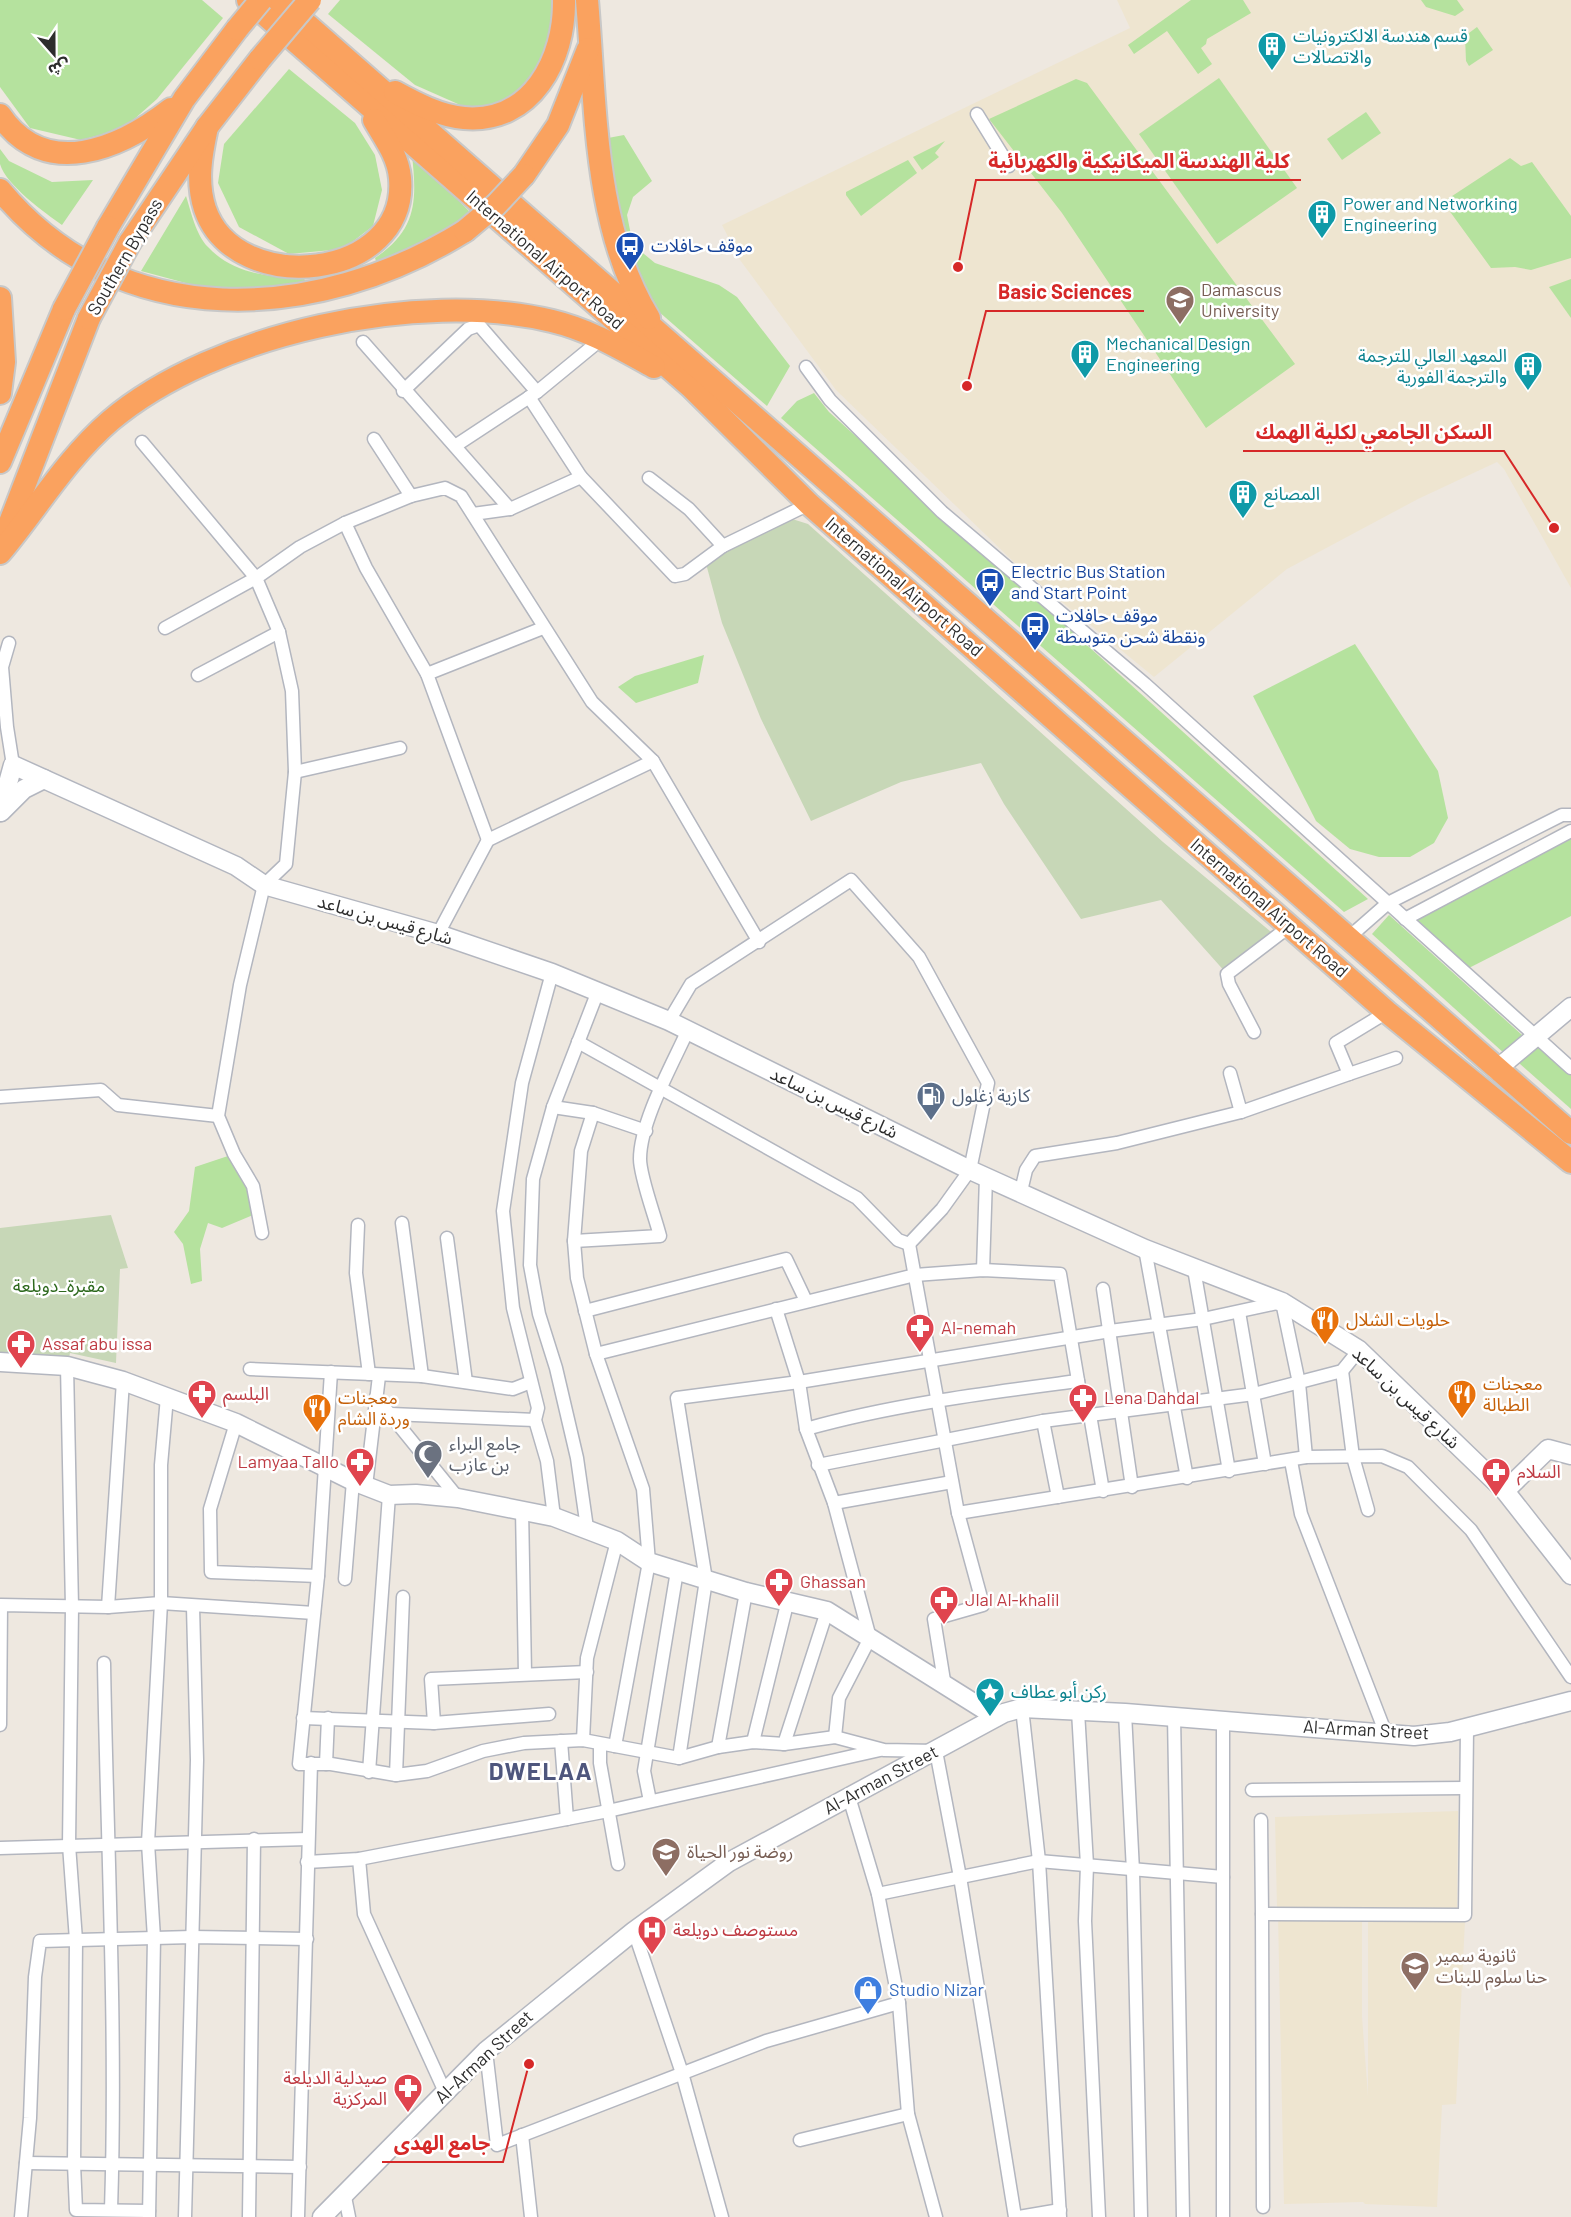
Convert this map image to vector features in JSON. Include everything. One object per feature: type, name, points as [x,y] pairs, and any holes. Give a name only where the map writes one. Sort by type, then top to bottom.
[{"type":"highway","name":"International Airport Road","points":[[248,0],[691,387],[810,504],[1290,927],[1387,1012],[1571,1162]]},
{"type":"highway","name":"Southern Bypass","points":[[0,462],[64,309],[108,227],[184,99],[261,0]]},
{"type":"highway","name":"International Airport Road","points":[[279,0],[1496,1070],[1571,1133]]},
{"type":"highway","name":"Southern Bypass","points":[[0,550],[55,405],[135,248],[201,136],[260,59],[310,0]]},
{"type":"highway","points":[[361,74],[420,105],[453,116],[482,118],[504,111],[533,92],[550,69],[562,32],[564,0]]},
{"type":"highway","points":[[587,0],[606,198],[613,236],[633,290],[663,339]]},
{"type":"highway","points":[[0,190],[36,228],[57,245],[95,268],[136,285],[199,299],[267,299],[344,285],[402,264],[465,231],[489,212],[524,175],[558,125],[581,72],[591,41]]},
{"type":"highway","points":[[0,115],[15,131],[35,145],[58,152],[76,154],[94,151],[129,139],[184,99]]},
{"type":"highway","points":[[201,136],[200,189],[206,210],[216,228],[233,245],[256,257],[289,266],[315,266],[341,260],[363,249],[389,227],[397,208],[400,177],[395,156],[364,103]]},
{"type":"highway","points":[[0,298],[4,339],[0,393]]},
{"type":"highway","points":[[0,550],[74,458],[127,408],[166,382],[193,369],[247,347],[301,331],[370,318],[447,311],[509,313],[553,321],[596,335],[691,387]]},
{"type":"main road","name":"شارع قيس بن ساعد","points":[[13,765],[236,866],[264,885],[438,934],[552,973],[669,1021],[687,1032],[978,1173],[1145,1250],[1282,1302],[1359,1350],[1505,1491],[1571,1575]]},
{"type":"main road","points":[[0,812],[13,765]]},
{"type":"main road","points":[[0,812],[24,789],[45,779]]},
{"type":"main road","points":[[1496,1070],[1571,1007]]},
{"type":"main road","points":[[0,1362],[67,1366],[123,1381],[236,1424],[359,1484],[389,1495],[416,1494],[459,1498],[554,1517],[617,1541],[649,1563],[746,1592],[788,1600],[827,1611],[945,1688],[996,1717]]},
{"type":"main road","points":[[1505,1491],[1548,1449],[1570,1451]]},
{"type":"main road","name":"Al-Arman Street","points":[[322,2217],[345,2197],[486,2051],[634,1931],[729,1862],[996,1717],[1022,1708],[1223,1719],[1386,1734],[1431,1735],[1571,1701]]},
{"type":"street","points":[[977,114],[1009,166]]},
{"type":"street","points":[[404,391],[468,329],[479,325],[533,394],[581,477],[675,576],[690,571],[723,546],[810,504]]},
{"type":"street","points":[[363,342],[510,509]]},
{"type":"street","points":[[455,446],[533,394],[593,346]]},
{"type":"street","points":[[806,367],[830,400],[942,512],[1145,684],[1571,1068]]},
{"type":"street","points":[[374,439],[411,496]]},
{"type":"street","points":[[142,442],[256,578],[279,632],[292,691],[295,772],[286,864],[264,885],[240,986],[218,1116],[234,1154],[253,1186],[261,1233]]},
{"type":"street","points":[[473,514],[510,509],[581,477]]},
{"type":"street","points":[[649,478],[689,509],[723,546]]},
{"type":"street","points":[[165,628],[256,578],[300,547],[345,523],[411,496],[445,489],[461,496],[592,702],[652,761],[759,942]]},
{"type":"street","points":[[345,523],[366,568],[427,674],[488,840]]},
{"type":"street","points":[[427,674],[543,628]]},
{"type":"street","points":[[198,675],[279,632]]},
{"type":"street","points":[[9,643],[2,667],[13,765]]},
{"type":"street","points":[[295,772],[400,748]]},
{"type":"street","points":[[438,934],[488,840],[652,761]]},
{"type":"street","points":[[1347,939],[1388,903],[1562,815],[1571,815]]},
{"type":"street","points":[[1405,919],[1571,831]]},
{"type":"street","points":[[669,1021],[691,984],[759,942],[851,880],[919,957],[988,1083],[978,1173],[983,1270]]},
{"type":"street","points":[[1254,1032],[1229,984],[1227,974],[1290,927]]},
{"type":"street","points":[[552,973],[522,1083],[503,1211],[513,1308],[538,1408],[535,1420],[547,1461],[554,1517]]},
{"type":"street","points":[[587,1528],[577,1458],[556,1368],[539,1314],[530,1265],[533,1179],[553,1107],[598,991]]},
{"type":"street","points":[[1349,1074],[1336,1044],[1387,1012]]},
{"type":"street","points":[[573,1241],[660,1236],[640,1159],[646,1131],[661,1087],[687,1032]]},
{"type":"street","points":[[578,1042],[857,1198],[898,1240],[909,1244]]},
{"type":"street","points":[[1021,1191],[1026,1170],[1035,1156],[1117,1143],[1241,1112],[1396,1058]]},
{"type":"street","points":[[1230,1073],[1241,1112]]},
{"type":"street","points":[[0,1097],[101,1090],[118,1105],[218,1116]]},
{"type":"street","points":[[553,1107],[592,1113],[646,1131]]},
{"type":"street","points":[[592,1113],[582,1151],[573,1241],[577,1278],[597,1354],[643,1490],[649,1563],[615,1746]]},
{"type":"street","points":[[909,1244],[978,1173]]},
{"type":"street","points":[[402,1223],[422,1376]]},
{"type":"street","points":[[345,1579],[359,1484],[376,1397],[356,1273],[358,1225]]},
{"type":"street","points":[[447,1238],[466,1382]]},
{"type":"street","points":[[909,1244],[958,1513],[982,1605],[934,1619],[945,1688]]},
{"type":"street","points":[[1145,1250],[1161,1325],[1186,1478]]},
{"type":"street","points":[[585,1311],[786,1259],[806,1301]]},
{"type":"street","points":[[1194,1269],[1229,1472]]},
{"type":"street","points":[[597,1354],[915,1275],[983,1270],[1060,1274],[1078,1381],[1103,1491]]},
{"type":"street","points":[[1103,1290],[1132,1487]]},
{"type":"street","points":[[679,1758],[706,1580],[677,1398],[799,1382],[1110,1331],[1203,1319],[1282,1302],[1299,1383],[1306,1457]]},
{"type":"street","points":[[776,1309],[799,1382],[806,1429],[834,1503],[870,1638],[839,1698],[835,1737]]},
{"type":"street","points":[[1239,1312],[1264,1464]]},
{"type":"street","points":[[818,1465],[945,1442],[1043,1421],[1122,1409],[1254,1394],[1342,1371],[1359,1350]]},
{"type":"street","points":[[67,1366],[72,1607],[69,1845],[76,1940],[74,2164],[76,2210],[111,2210],[149,2214],[154,1938],[148,1843],[161,1603],[161,1466],[167,1397]]},
{"type":"street","points":[[250,1369],[422,1376],[513,1389],[531,1382]]},
{"type":"street","points":[[1342,1371],[1353,1456],[1368,1510]]},
{"type":"street","points":[[331,1372],[318,1576],[299,1764],[326,1764],[396,1775],[427,1771],[483,1751],[524,1743],[583,1740],[679,1758],[718,1747],[753,1742],[784,1744],[835,1737],[884,1750]]},
{"type":"street","points":[[108,1607],[123,1381]]},
{"type":"street","points":[[806,1429],[847,1418],[938,1400],[1078,1381]]},
{"type":"street","points":[[376,1397],[459,1498]]},
{"type":"street","points":[[391,1413],[535,1420]]},
{"type":"street","points":[[1043,1421],[1058,1497]]},
{"type":"street","points":[[236,1424],[210,1509],[211,1572],[318,1576]]},
{"type":"street","points":[[958,1513],[1229,1472],[1306,1457],[1382,1456],[1408,1467],[1471,1530],[1571,1677]]},
{"type":"street","points":[[1291,1461],[1301,1514],[1386,1734]]},
{"type":"street","points":[[834,1503],[952,1482]]},
{"type":"street","points":[[369,1772],[389,1495]]},
{"type":"street","points":[[522,1509],[525,1674]]},
{"type":"street","points":[[583,1740],[587,1658],[617,1541]]},
{"type":"street","points":[[650,1801],[644,1770],[677,1571]]},
{"type":"street","points":[[718,1747],[746,1592]]},
{"type":"street","points":[[396,1775],[403,1597]]},
{"type":"street","points":[[753,1742],[788,1600]]},
{"type":"street","points":[[0,1725],[1,1605],[108,1607],[161,1603],[193,1607],[314,1613]]},
{"type":"street","points":[[185,2217],[197,1760],[193,1607]]},
{"type":"street","points":[[784,1744],[827,1611]]},
{"type":"street","points":[[104,1664],[106,1844],[111,1939],[113,2164],[111,2210]]},
{"type":"street","points":[[434,1723],[431,1679],[587,1672]]},
{"type":"street","points":[[308,1862],[359,1859],[567,1819],[884,1750],[936,1751],[960,1877],[1017,2217],[1060,2214],[1039,1861],[1022,1708]]},
{"type":"street","points":[[1078,1711],[1087,1865],[1085,1921],[1099,2217]]},
{"type":"street","points":[[1125,1713],[1133,1870],[1142,2217]]},
{"type":"street","points":[[303,1718],[434,1723],[549,1714]]},
{"type":"street","points":[[1174,1716],[1184,2217]]},
{"type":"street","points":[[326,1764],[328,1718]]},
{"type":"street","points":[[1223,1719],[1223,2217]]},
{"type":"street","points":[[1262,1914],[1465,1915],[1467,1728]]},
{"type":"street","points":[[561,1741],[567,1819]]},
{"type":"street","points":[[600,1744],[600,1763],[618,1864]]},
{"type":"street","points":[[298,2217],[311,1763]]},
{"type":"street","points":[[1252,1790],[1466,1788]]},
{"type":"street","points":[[849,1797],[878,1894],[899,2004],[908,2114],[936,2217]]},
{"type":"street","points":[[1261,1820],[1263,2207]]},
{"type":"street","points":[[249,2217],[254,1839]]},
{"type":"street","points":[[0,1848],[308,1839]]},
{"type":"street","points":[[359,1859],[364,1914],[445,2092]]},
{"type":"street","points":[[878,1894],[1039,1861],[1223,1877]]},
{"type":"street","points":[[634,1931],[682,2073],[722,2217]]},
{"type":"street","points":[[21,2217],[26,2163],[35,1977],[40,1941],[192,1937],[307,1939]]},
{"type":"street","points":[[486,2051],[497,2145],[766,2041],[899,2004]]},
{"type":"street","points":[[800,2140],[908,2114]]},
{"type":"street","points":[[522,2135],[531,2217]]},
{"type":"street","points":[[26,2163],[300,2168]]},
{"type":"street","points":[[345,2197],[349,2217]]},
{"type":"shaded area","name":"Damascus University","points":[[1117,0],[1571,0],[1571,588],[1504,469],[1497,462],[1418,499],[1287,569],[1154,677],[1017,565],[836,390],[740,260],[722,225],[1130,28]]},
{"type":"shaded area","points":[[1458,1811],[1457,1911],[1277,1910],[1275,1817]]},
{"type":"shaded area","points":[[1278,1916],[1362,1916],[1362,2017],[1368,2096],[1368,1920],[1465,1921],[1456,2104],[1442,2105],[1437,2207],[1365,2204],[1363,2202],[1284,2204]]},
{"type":"green space","points":[[0,0],[202,0],[223,18],[157,99],[123,129],[81,140],[30,128],[0,87]]},
{"type":"green space","points":[[340,0],[555,0],[547,68],[506,106],[467,108],[415,85],[328,14]]},
{"type":"green space","points":[[1191,0],[1243,0],[1251,13],[1207,39],[1206,44],[1201,48],[1212,64],[1198,74],[1167,31],[1134,54],[1128,45]]},
{"type":"green space","points":[[1421,0],[1457,0],[1464,10],[1455,16],[1426,7]]},
{"type":"green space","points":[[1477,27],[1493,50],[1469,66],[1466,61],[1465,36]]},
{"type":"green space","points":[[289,69],[355,123],[375,155],[382,190],[373,226],[343,249],[289,254],[239,227],[218,183],[224,144]]},
{"type":"green space","points":[[1219,78],[1297,188],[1217,244],[1139,134]]},
{"type":"green space","points":[[1076,79],[1087,83],[1295,364],[1206,428],[1062,213],[989,119]]},
{"type":"green space","points":[[1366,112],[1381,133],[1342,160],[1327,139]]},
{"type":"green space","points":[[624,135],[652,181],[633,197],[627,215],[633,245],[655,263],[719,285],[737,297],[790,366],[767,406],[658,311],[627,250],[616,210],[608,138]]},
{"type":"green space","points":[[945,141],[935,153],[939,157],[922,170],[913,157]]},
{"type":"green space","points":[[0,149],[9,161],[52,182],[93,180],[62,225],[27,198],[10,181],[0,164]]},
{"type":"green space","points":[[412,155],[470,212],[449,230],[377,264],[375,258],[399,237],[411,213],[414,200]]},
{"type":"green space","points":[[1510,158],[1521,166],[1532,162],[1571,216],[1571,258],[1531,270],[1515,267],[1491,268],[1443,202]]},
{"type":"green space","points":[[908,160],[917,173],[861,216],[846,192]]},
{"type":"green space","points":[[186,196],[200,236],[218,256],[228,263],[252,272],[302,277],[309,284],[258,290],[208,289],[141,271]]},
{"type":"green space","points":[[1571,279],[1571,318],[1549,287]]},
{"type":"green space","points":[[814,393],[829,412],[1368,899],[1344,912],[781,418],[797,401]]},
{"type":"green space","points":[[789,518],[808,524],[1163,842],[1276,936],[1227,974],[1161,900],[1081,919],[1004,804],[981,763],[901,782],[811,821],[761,719],[722,623],[705,560]]},
{"type":"green space","points":[[1355,644],[1438,771],[1448,818],[1434,843],[1410,857],[1379,857],[1350,849],[1316,821],[1253,696]]},
{"type":"green space","points":[[704,655],[698,683],[636,703],[618,687],[635,676]]},
{"type":"green space","points":[[1571,831],[1571,916],[1463,971],[1405,919]]},
{"type":"green space","points":[[1389,915],[1522,1035],[1505,1054],[1372,934]]},
{"type":"green space","points":[[1535,1036],[1571,1068],[1571,1109],[1511,1056]]},
{"type":"green space","points":[[234,1154],[258,1213],[222,1228],[208,1223],[200,1249],[202,1281],[191,1284],[183,1244],[174,1232],[189,1211],[195,1167]]},
{"type":"green space","name":"مقبرة_دويلعة","points":[[111,1215],[128,1268],[120,1269],[116,1363],[70,1353],[67,1366],[0,1362],[0,1228]]},
{"type":"place","name":"قسم هندسة الالكترونيات والاتصالات","points":[[1272,72]]},
{"type":"place","name":"Power and Networking Engineering","points":[[1322,240]]},
{"type":"place","name":"كلية الهندسة الميكانيكية والكهربائية","points":[[958,267]]},
{"type":"place","name":"موقف حافلات","points":[[630,272]]},
{"type":"place","name":"Damascus University","points":[[1180,326]]},
{"type":"place","name":"Mechanical Design Engineering","points":[[1085,380]]},
{"type":"place","name":"Basic Sciences","points":[[967,386]]},
{"type":"place","name":"المعهد العالي للترجمة والترجمة الفورية","points":[[1528,392]]},
{"type":"place","name":"المصانع","points":[[1243,520]]},
{"type":"place","name":"السكن الجامعي لكلية الهمك","points":[[1554,528]]},
{"type":"place","name":"Electric Bus Station and Start Point","points":[[990,608]]},
{"type":"place","name":"موقف حافلات ونقطة شحن متوسطة","points":[[1035,652]]},
{"type":"place","name":"كازية زغلول","points":[[931,1122]]},
{"type":"place","name":"حلويات الشلال","points":[[1325,1346]]},
{"type":"place","name":"Al-nemah","points":[[920,1354]]},
{"type":"place","name":"Assaf abu issa","points":[[21,1370]]},
{"type":"place","name":"البلسم","points":[[202,1420]]},
{"type":"place","name":"معجنات الطبالة","points":[[1462,1420]]},
{"type":"place","name":"Lena Dahdal","points":[[1083,1424]]},
{"type":"place","name":"معجنات وردة الشام","points":[[317,1434]]},
{"type":"place","name":"جامع البراء بن عازب","points":[[428,1480]]},
{"type":"place","name":"Lamyaa Tallo","points":[[360,1488]]},
{"type":"place","name":"السلام","points":[[1496,1498]]},
{"type":"place","name":"Ghassan","points":[[779,1608]]},
{"type":"place","name":"Jlal Al-khalil","points":[[944,1626]]},
{"type":"place","name":"ركن أبو عطاف","points":[[990,1718]]},
{"type":"place","name":"روضة نور الحياة","points":[[666,1878]]},
{"type":"place","name":"مستوصف دويلعة","points":[[652,1956]]},
{"type":"place","name":"ثانوية سمير حنا سلوم للبنات","points":[[1415,1992]]},
{"type":"place","name":"Studio Nizar","points":[[868,2016]]},
{"type":"place","name":"جامع الهدى","points":[[529,2064]]},
{"type":"place","name":"صيدلية الديلعة المركزية","points":[[408,2114]]},
{"type":"district","name":"DWELAA","points":[[541,1772]]}]
